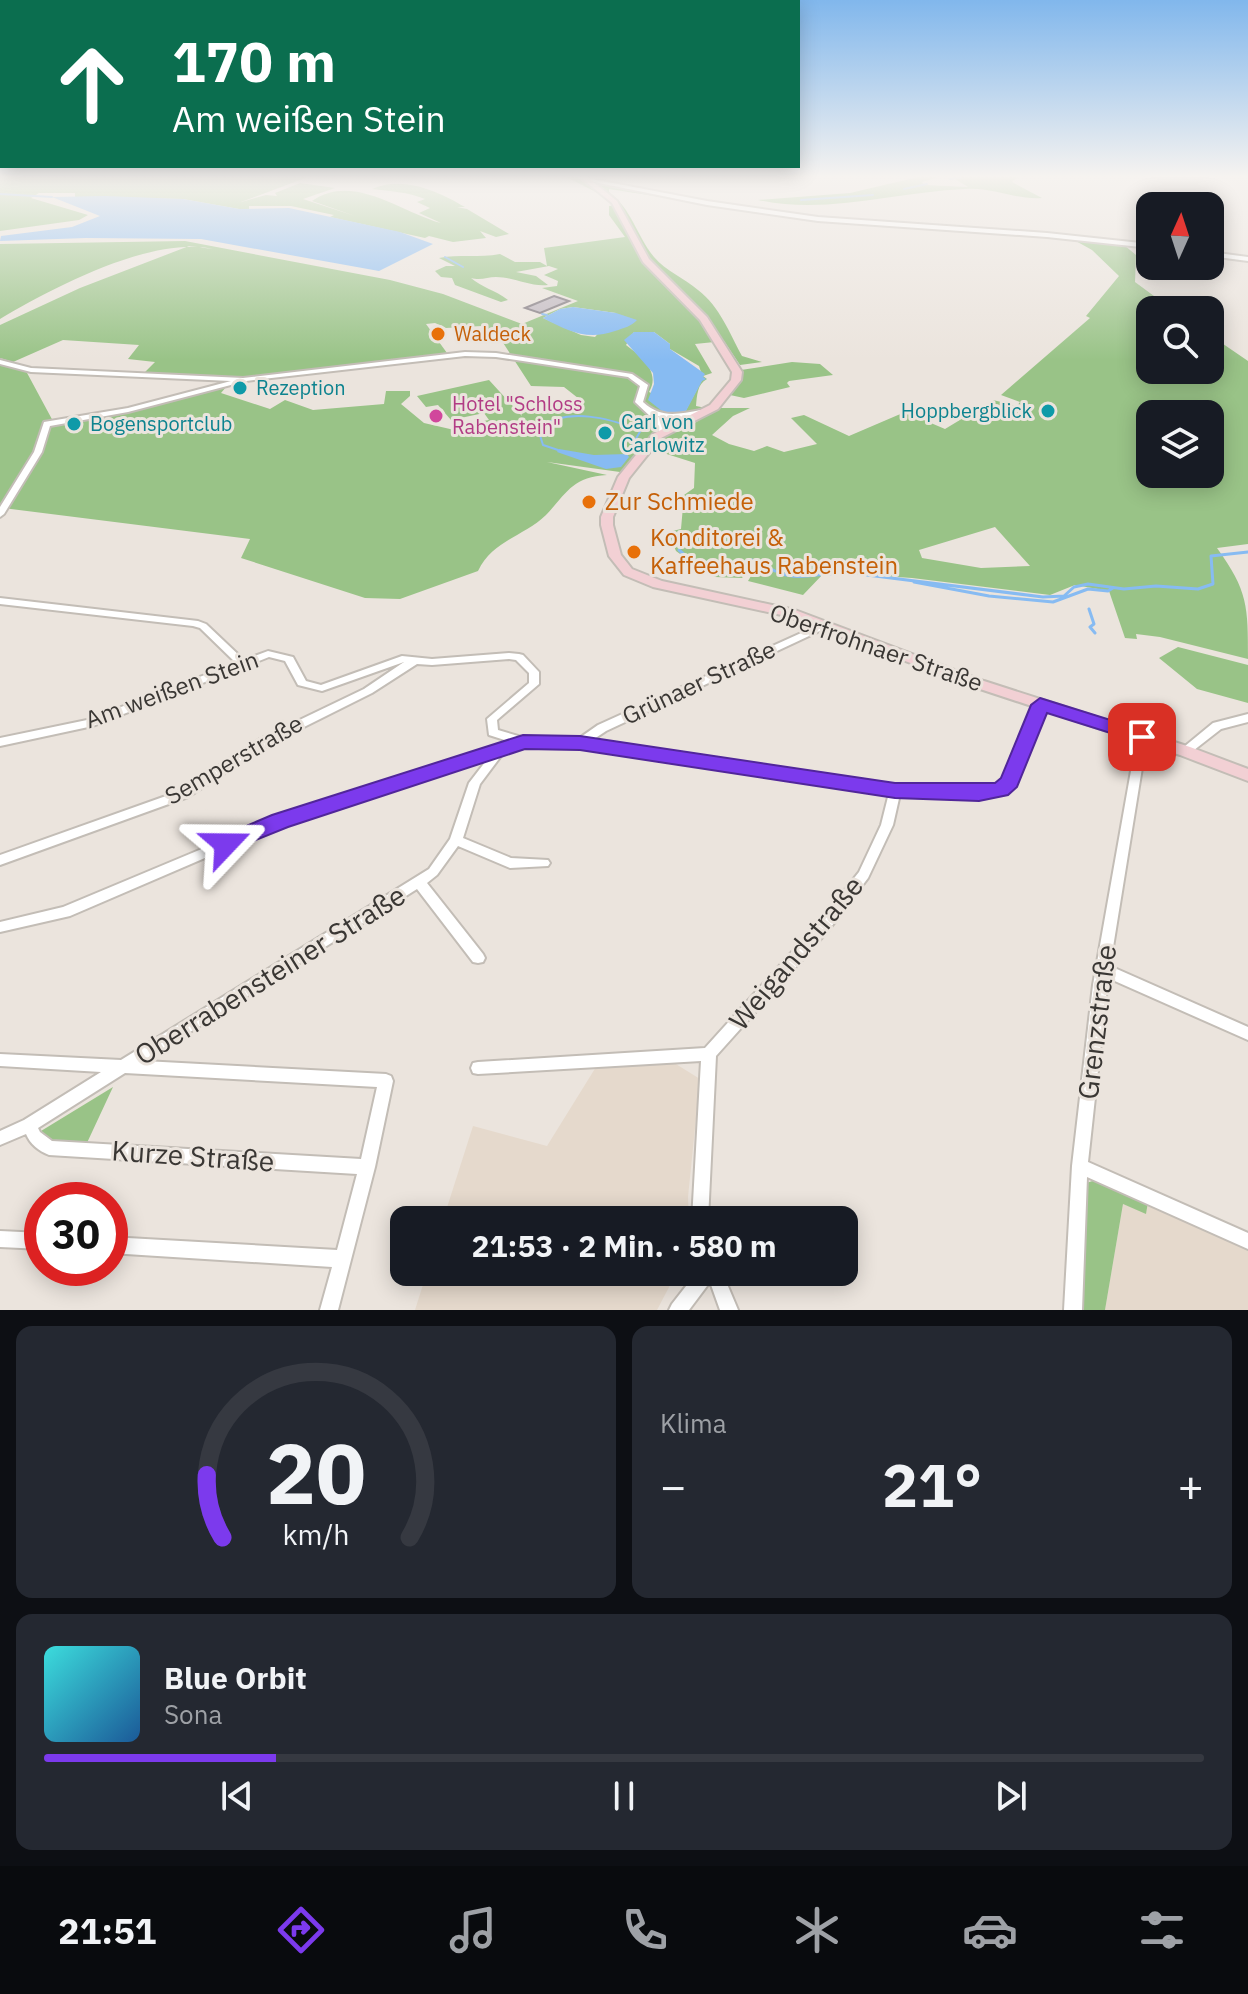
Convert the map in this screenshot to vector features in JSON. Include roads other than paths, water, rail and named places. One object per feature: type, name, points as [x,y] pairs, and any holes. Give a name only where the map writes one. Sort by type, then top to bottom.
[{"type":"main road","name":"Oberfrohnaer Straße","points":[[634,238],[646,260],[704,319],[736,367],[736,380],[709,410],[664,432],[648,445],[624,477],[607,517],[609,538],[628,572],[649,581],[790,613],[821,627],[1040,705],[1185,751],[1248,775]]},
{"type":"street","points":[[1076,238],[1136,245]]},
{"type":"street","points":[[1224,256],[1248,259]]},
{"type":"street","points":[[0,514],[38,452],[47,424],[128,410],[246,379],[483,353],[630,375],[644,385],[639,402],[650,410],[677,418],[709,410]]},
{"type":"street","points":[[0,362],[31,370],[246,379]]},
{"type":"street","points":[[650,410],[664,432]]},
{"type":"street","points":[[0,601],[195,623],[203,626],[241,662]]},
{"type":"street","name":"Grünaer Straße","points":[[580,743],[606,726],[821,627]]},
{"type":"street","name":"Am weißen Stein","points":[[0,742],[89,723],[268,654],[289,659],[302,683],[322,688],[390,662],[509,656],[519,657],[532,666],[534,684],[492,719],[493,732],[523,742],[580,743],[895,790]]},
{"type":"street","name":"Semperstraße","points":[[0,860],[184,794],[264,742],[368,691],[415,660]]},
{"type":"street","points":[[895,790],[979,793],[1000,790],[1010,782],[1040,705]]},
{"type":"street","points":[[1185,751],[1217,726],[1248,718]]},
{"type":"street","name":"Grenzstraße","points":[[1073,1310],[1080,1166],[1102,969],[1142,737]]},
{"type":"street","points":[[0,927],[65,912],[280,821],[523,742]]},
{"type":"street","name":"Oberrabensteiner Straße","points":[[0,1138],[29,1125],[433,872],[456,840],[475,783],[499,752]]},
{"type":"street","name":"Weigandstraße","points":[[709,1054],[823,927],[864,875],[887,825],[895,790]]},
{"type":"street","points":[[456,840],[510,863],[544,863]]},
{"type":"street","name":"Oberrabensteiner Straße","points":[[419,882],[478,958]]},
{"type":"street","points":[[1102,969],[1248,1034]]},
{"type":"street","points":[[478,1068],[709,1054],[701,1206]]},
{"type":"street","name":"Oberrabensteiner Straße","points":[[0,1060],[386,1081],[367,1167]]},
{"type":"street","name":"Kurze Straße","points":[[29,1125],[35,1137],[49,1148],[367,1167]]},
{"type":"street","points":[[1080,1166],[1248,1241]]},
{"type":"street","points":[[329,1310],[367,1167]]},
{"type":"street","points":[[0,1239],[24,1240]]},
{"type":"street","points":[[128,1246],[342,1259]]},
{"type":"street","points":[[678,1310],[696,1286]]},
{"type":"street","points":[[720,1286],[729,1310]]},
{"type":"water","points":[[1,238],[82,238],[0,241]]},
{"type":"water","points":[[101,238],[417,238],[433,244],[379,271],[201,239]]},
{"type":"water","points":[[573,307],[616,313],[637,320],[625,328],[605,334],[587,335],[543,318],[560,309]]},
{"type":"water","points":[[634,332],[654,332],[670,344],[670,349],[705,374],[703,377],[706,379],[685,413],[667,415],[648,400],[654,384],[653,373],[624,340]]},
{"type":"water","points":[[559,449],[594,455],[627,454],[629,457],[621,467],[606,469],[557,452]]},
{"type":"waterway","points":[[445,257],[463,267]]},
{"type":"waterway","points":[[542,314],[547,315]]},
{"type":"waterway","points":[[539,428],[550,421],[576,416],[603,419],[641,430]]},
{"type":"waterway","points":[[641,430],[637,423],[649,417]]},
{"type":"waterway","points":[[538,429],[543,445],[558,450]]},
{"type":"waterway","points":[[627,454],[641,430]]},
{"type":"waterway","points":[[679,550],[703,571],[752,560],[775,571]]},
{"type":"waterway","points":[[867,575],[1043,597],[1064,596],[1074,587],[1088,584],[1124,589],[1156,586],[1198,589],[1213,584],[1211,556],[1248,552]]},
{"type":"waterway","points":[[780,573],[797,576],[852,574]]},
{"type":"waterway","points":[[914,582],[989,596],[1053,602],[1088,589],[1108,591],[1113,588]]},
{"type":"waterway","points":[[1089,609],[1094,624],[1090,627],[1095,633]]},
{"type":"place","name":"Waldeck","points":[[438,334]]},
{"type":"place","name":"Rezeption","points":[[240,388]]},
{"type":"place","name":"Hoppbergblick","points":[[1048,411]]},
{"type":"place","name":"Hotel \"Schloss Rabenstein\"","points":[[436,416]]},
{"type":"place","name":"Bogensportclub","points":[[74,424]]},
{"type":"place","name":"Carl von Carlowitz","points":[[605,433]]},
{"type":"place","name":"Zur Schmiede","points":[[589,502]]},
{"type":"place","name":"Konditorei & Kaffeehaus Rabenstein","points":[[634,552]]}]
